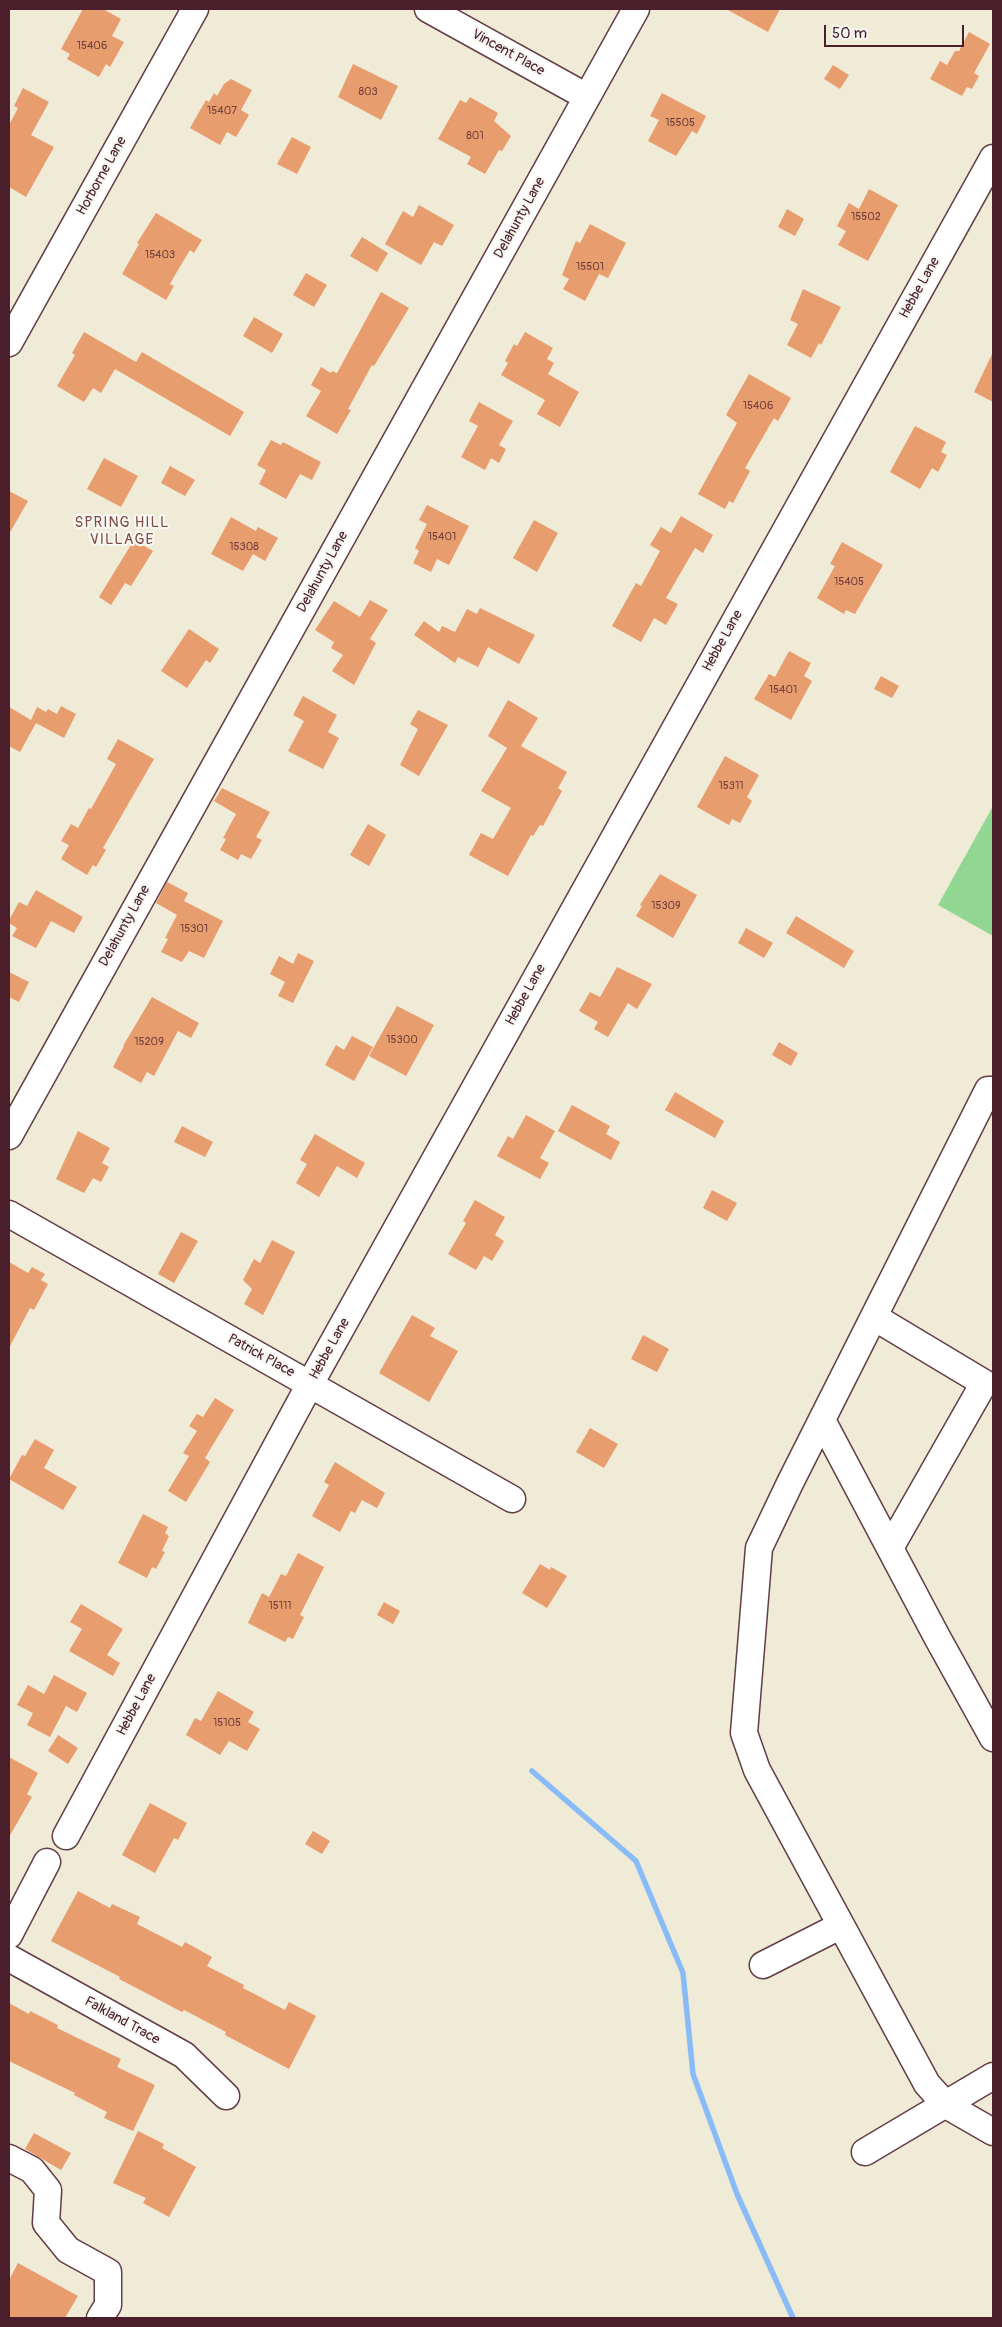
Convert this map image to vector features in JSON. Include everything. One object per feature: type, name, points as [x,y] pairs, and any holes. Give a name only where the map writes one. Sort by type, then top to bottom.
[{"type":"street","name":"Horborne Lane","points":[[9,343],[195,9]]},
{"type":"street","name":"Vincent Place","points":[[428,9],[588,97]]},
{"type":"street","name":"Delahunty Lane","points":[[9,1136],[636,9]]},
{"type":"street","name":"Hebbe Lane","points":[[66,1836],[310,1384],[993,158]]},
{"type":"street","points":[[993,1090],[988,1090],[822,1420],[760,1548],[744,1733],[757,1770],[927,2084],[946,2105],[993,2132]]},
{"type":"street","name":"Patrick Place","points":[[9,1214],[512,1499]]},
{"type":"street","points":[[874,1316],[984,1383],[890,1548]]},
{"type":"street","points":[[822,1420],[993,1738]]},
{"type":"street","points":[[9,1936],[47,1862]]},
{"type":"street","points":[[763,1965],[840,1926]]},
{"type":"street","name":"Falkland Trace","points":[[9,1958],[184,2055],[226,2096]]},
{"type":"street","points":[[865,2152],[993,2076]]},
{"type":"street","points":[[9,2158],[32,2170],[48,2190],[46,2223],[68,2250],[108,2272],[108,2304],[100,2318]]},
{"type":"green space","points":[[993,806],[993,936],[938,905]]},
{"type":"building","points":[[83,9],[103,9],[121,19],[112,36],[124,42],[110,67],[106,64],[99,77],[67,59],[70,54],[61,49]]},
{"type":"building","points":[[726,9],[780,9],[768,32]]},
{"type":"building","points":[[969,32],[990,44],[974,73],[979,76],[972,89],[967,87],[962,96],[930,79],[940,61],[947,65],[955,51],[959,51]]},
{"type":"building","points":[[353,64],[398,86],[381,120],[338,97]]},
{"type":"building","points":[[833,65],[849,75],[840,89],[824,79]]},
{"type":"building","points":[[231,79],[252,90],[241,110],[249,115],[236,137],[227,132],[220,145],[190,128],[206,100],[209,102],[214,93],[217,96],[224,84]]},
{"type":"building","points":[[23,88],[49,102],[31,135],[54,147],[26,197],[9,187],[9,125],[18,108],[14,106]]},
{"type":"building","points":[[662,93],[706,116],[697,134],[692,131],[676,156],[648,141],[659,120],[650,116]]},
{"type":"building","points":[[470,97],[498,113],[494,121],[511,136],[502,151],[499,150],[485,174],[467,164],[471,157],[438,139],[460,100],[466,103]]},
{"type":"building","points":[[292,137],[311,147],[297,174],[277,164]]},
{"type":"building","points":[[869,189],[898,205],[868,261],[838,245],[846,231],[837,226],[849,203],[859,209]]},
{"type":"building","points":[[419,205],[454,225],[442,246],[434,242],[421,265],[385,244],[403,211],[413,217]]},
{"type":"building","points":[[787,209],[804,219],[795,236],[778,227]]},
{"type":"building","points":[[156,213],[202,240],[194,253],[190,250],[175,275],[170,284],[174,286],[166,300],[122,274],[139,244],[137,243]]},
{"type":"building","points":[[590,224],[626,243],[608,278],[599,274],[585,301],[563,289],[569,279],[562,275],[576,241],[580,243]]},
{"type":"building","points":[[362,237],[388,253],[377,272],[350,256]]},
{"type":"building","points":[[306,273],[327,285],[314,307],[293,295]]},
{"type":"building","points":[[803,289],[841,307],[821,345],[819,343],[811,358],[787,345],[798,324],[790,320]]},
{"type":"building","points":[[381,292],[409,308],[374,366],[372,365],[348,409],[351,410],[337,434],[306,416],[321,391],[311,385],[321,367],[331,373],[332,371],[337,373]]},
{"type":"building","points":[[254,317],[283,334],[272,353],[243,336]]},
{"type":"building","points":[[84,332],[136,362],[142,352],[244,412],[230,436],[115,369],[101,393],[93,388],[84,402],[57,386],[75,355],[72,353]]},
{"type":"building","points":[[525,332],[553,348],[547,359],[554,363],[548,374],[579,392],[560,427],[537,414],[545,400],[501,375],[508,363],[505,361],[514,344],[517,346]]},
{"type":"building","points":[[993,352],[993,402],[974,392]]},
{"type":"building","points":[[749,374],[791,398],[778,421],[774,418],[745,468],[750,471],[733,503],[729,501],[725,509],[698,494],[737,423],[726,415]]},
{"type":"building","points":[[479,402],[513,421],[499,445],[506,449],[499,463],[491,458],[485,470],[461,457],[478,426],[469,421]]},
{"type":"building","points":[[915,426],[946,442],[941,452],[947,455],[938,472],[932,468],[920,489],[890,472]]},
{"type":"building","points":[[271,440],[281,445],[283,442],[321,462],[312,480],[300,474],[286,499],[259,484],[266,470],[257,465]]},
{"type":"building","points":[[104,458],[138,476],[121,507],[87,489]]},
{"type":"building","points":[[170,466],[195,480],[185,496],[161,483]]},
{"type":"building","points":[[9,491],[28,501],[9,534]]},
{"type":"building","points":[[427,505],[469,526],[449,565],[437,559],[431,572],[413,563],[419,551],[415,548],[427,524],[419,520]]},
{"type":"building","points":[[681,516],[713,535],[703,553],[695,548],[666,598],[678,604],[666,625],[654,618],[641,642],[612,626],[636,583],[641,586],[660,551],[650,545],[661,527],[671,533]]},
{"type":"building","points":[[231,517],[256,531],[258,527],[278,538],[265,561],[253,554],[243,571],[211,554]]},
{"type":"building","points":[[534,520],[558,533],[537,572],[513,558]]},
{"type":"building","points":[[134,540],[153,551],[131,586],[125,583],[111,605],[99,597]]},
{"type":"building","points":[[842,542],[883,565],[855,614],[846,610],[844,614],[817,598],[835,566],[830,564]]},
{"type":"building","points":[[370,600],[388,610],[370,639],[376,643],[354,685],[332,671],[343,655],[331,648],[334,642],[315,630],[334,601],[360,617]]},
{"type":"building","points":[[480,608],[535,635],[519,664],[488,647],[478,667],[458,657],[455,663],[414,635],[424,621],[439,632],[442,626],[455,632],[467,609],[477,614]]},
{"type":"building","points":[[189,629],[219,649],[210,663],[206,660],[187,688],[161,671]]},
{"type":"building","points":[[789,651],[811,663],[804,676],[812,681],[791,720],[754,699],[769,674],[775,677]]},
{"type":"building","points":[[881,676],[899,686],[892,698],[874,689]]},
{"type":"building","points":[[303,696],[337,715],[328,732],[339,738],[323,769],[288,751],[304,721],[293,715]]},
{"type":"building","points":[[508,700],[538,718],[521,746],[567,772],[558,788],[562,791],[543,826],[540,825],[533,836],[531,835],[508,876],[469,855],[481,833],[493,839],[511,808],[481,791],[507,748],[488,736]]},
{"type":"building","points":[[61,706],[76,714],[64,738],[36,723],[20,752],[9,746],[9,707],[31,720],[37,707],[46,712],[48,709],[57,714]]},
{"type":"building","points":[[418,710],[448,725],[419,776],[400,765],[418,729],[410,724]]},
{"type":"building","points":[[118,739],[154,759],[103,848],[106,850],[96,867],[93,865],[87,875],[61,859],[69,845],[61,841],[71,824],[78,828],[89,808],[91,809],[116,764],[107,759]]},
{"type":"building","points":[[725,756],[759,775],[747,797],[752,801],[740,823],[732,819],[729,825],[697,807]]},
{"type":"building","points":[[222,788],[270,812],[256,837],[262,840],[251,859],[241,854],[238,860],[220,850],[226,839],[223,838],[236,814],[214,801]]},
{"type":"building","points":[[368,824],[386,835],[369,866],[350,855]]},
{"type":"building","points":[[660,874],[697,895],[673,938],[636,916],[642,906],[640,905]]},
{"type":"building","points":[[167,882],[188,893],[184,901],[223,921],[204,958],[189,951],[182,962],[161,952],[168,939],[165,938],[177,915],[156,903]]},
{"type":"building","points":[[36,890],[83,917],[74,933],[51,921],[36,948],[12,936],[17,928],[9,923],[9,920],[19,902],[27,906]]},
{"type":"building","points":[[796,916],[854,951],[844,968],[786,933]]},
{"type":"building","points":[[746,928],[773,943],[764,958],[738,943]]},
{"type":"building","points":[[298,953],[314,961],[293,1003],[278,996],[285,982],[270,974],[279,956],[293,964]]},
{"type":"building","points":[[617,967],[652,984],[637,1009],[628,1003],[608,1037],[594,1029],[598,1022],[579,1011],[590,992],[600,997]]},
{"type":"building","points":[[9,972],[29,982],[19,1002],[9,997]]},
{"type":"building","points":[[152,997],[199,1023],[191,1038],[178,1031],[154,1076],[147,1072],[141,1083],[113,1067]]},
{"type":"building","points":[[397,1006],[434,1025],[406,1076],[369,1056]]},
{"type":"building","points":[[352,1036],[373,1047],[354,1081],[325,1065],[336,1045],[344,1050]]},
{"type":"building","points":[[779,1042],[798,1053],[791,1066],[772,1055]]},
{"type":"building","points":[[675,1092],[724,1121],[715,1138],[665,1110]]},
{"type":"building","points":[[572,1105],[610,1126],[606,1134],[620,1142],[611,1160],[558,1131]]},
{"type":"building","points":[[526,1115],[555,1131],[540,1158],[549,1163],[540,1179],[497,1156],[508,1136],[513,1139]]},
{"type":"building","points":[[182,1126],[213,1142],[205,1157],[174,1142]]},
{"type":"building","points":[[78,1131],[110,1148],[102,1163],[109,1167],[101,1182],[93,1178],[84,1193],[56,1179]]},
{"type":"building","points":[[315,1134],[365,1163],[357,1178],[337,1166],[319,1197],[296,1183],[307,1164],[300,1160]]},
{"type":"building","points":[[712,1190],[737,1203],[727,1221],[703,1208]]},
{"type":"building","points":[[475,1200],[505,1217],[495,1235],[504,1241],[492,1261],[484,1256],[476,1270],[448,1254],[466,1223],[463,1221]]},
{"type":"building","points":[[181,1232],[198,1241],[174,1283],[158,1274]]},
{"type":"building","points":[[272,1240],[295,1252],[263,1315],[244,1304],[252,1289],[243,1280],[254,1259],[260,1263]]},
{"type":"building","points":[[9,1262],[28,1273],[32,1267],[45,1274],[41,1280],[48,1284],[34,1310],[30,1308],[9,1348]]},
{"type":"building","points":[[412,1315],[435,1328],[430,1336],[458,1351],[429,1402],[379,1373]]},
{"type":"building","points":[[643,1335],[669,1349],[657,1372],[631,1359]]},
{"type":"building","points":[[215,1398],[234,1410],[205,1458],[210,1462],[186,1502],[168,1491],[189,1456],[183,1453],[197,1431],[189,1426],[197,1414],[203,1417]]},
{"type":"building","points":[[590,1428],[618,1444],[604,1468],[576,1452]]},
{"type":"building","points":[[35,1439],[54,1450],[44,1468],[77,1487],[63,1510],[9,1479],[22,1455],[25,1456]]},
{"type":"building","points":[[335,1462],[385,1493],[377,1508],[362,1500],[355,1513],[351,1511],[340,1532],[312,1516],[329,1485],[324,1482]]},
{"type":"building","points":[[143,1514],[168,1527],[165,1533],[169,1536],[162,1551],[165,1552],[156,1569],[152,1567],[147,1578],[118,1563]]},
{"type":"building","points":[[298,1553],[324,1567],[300,1615],[304,1617],[293,1639],[288,1637],[285,1642],[248,1623],[262,1593],[269,1597],[281,1574],[286,1576]]},
{"type":"building","points":[[540,1564],[550,1570],[551,1567],[567,1576],[547,1608],[522,1593]]},
{"type":"building","points":[[384,1602],[400,1611],[393,1624],[377,1615]]},
{"type":"building","points":[[81,1604],[123,1629],[107,1655],[120,1663],[113,1676],[69,1651],[82,1629],[70,1622]]},
{"type":"building","points":[[54,1675],[87,1693],[77,1712],[66,1706],[50,1737],[27,1725],[33,1713],[17,1705],[28,1685],[44,1694]]},
{"type":"building","points":[[218,1691],[254,1712],[248,1722],[260,1729],[247,1751],[229,1741],[220,1755],[186,1735],[195,1718],[201,1721]]},
{"type":"building","points":[[58,1735],[78,1748],[68,1764],[48,1751]]},
{"type":"building","points":[[9,1757],[38,1773],[27,1794],[32,1797],[9,1837]]},
{"type":"building","points":[[150,1803],[187,1823],[178,1840],[174,1838],[155,1873],[122,1855]]},
{"type":"building","points":[[313,1831],[330,1841],[322,1854],[305,1844]]},
{"type":"building","points":[[78,1891],[110,1908],[112,1904],[140,1917],[137,1924],[182,1947],[185,1942],[212,1957],[207,1966],[244,1985],[243,1988],[285,2010],[289,2002],[316,2016],[289,2069],[225,2035],[226,2032],[184,2010],[182,2012],[51,1941]]},
{"type":"building","points":[[9,2003],[29,2014],[30,2011],[58,2025],[57,2028],[121,2059],[117,2067],[155,2085],[133,2131],[104,2118],[107,2112],[74,2095],[75,2093],[9,2061]]},
{"type":"building","points":[[138,2131],[164,2144],[162,2148],[196,2167],[169,2217],[143,2203],[146,2198],[113,2183]]},
{"type":"building","points":[[34,2133],[71,2153],[61,2170],[25,2149]]},
{"type":"building","points":[[18,2263],[78,2296],[65,2318],[9,2318],[9,2280]]},
{"type":"waterway","points":[[532,1771],[636,1861],[683,1973],[693,2074],[737,2194],[793,2318]]},
{"type":"district","name":"SPRING HILL VILLAGE","points":[[122,532]]}]
